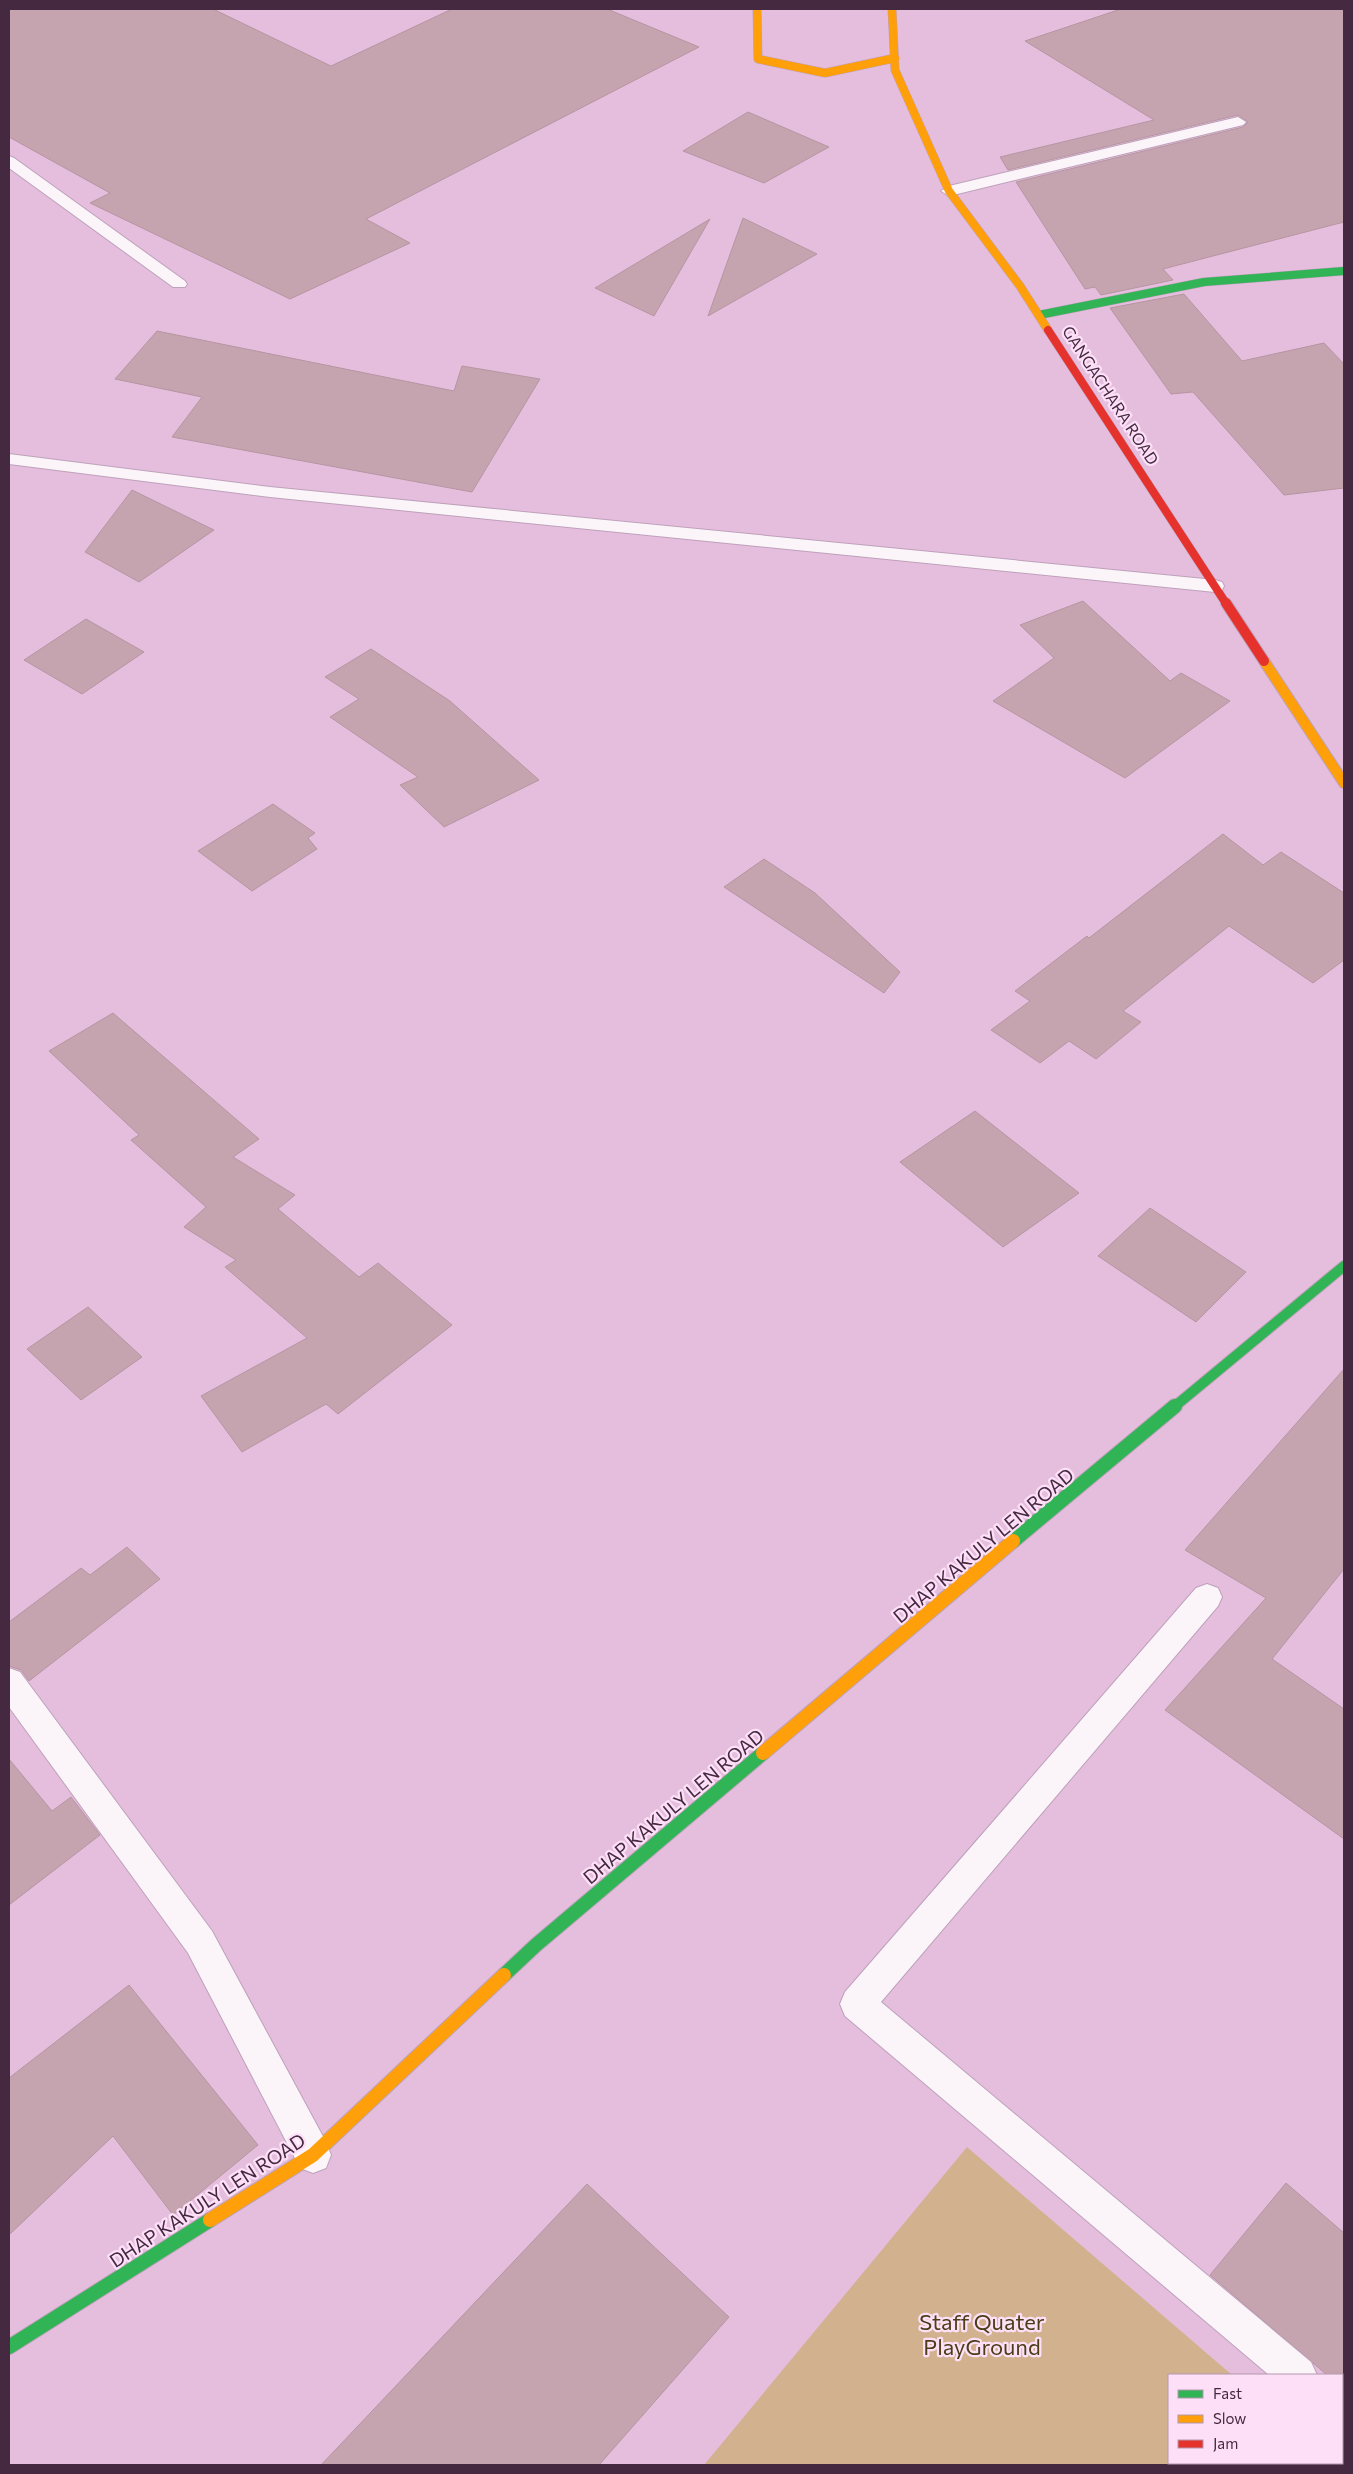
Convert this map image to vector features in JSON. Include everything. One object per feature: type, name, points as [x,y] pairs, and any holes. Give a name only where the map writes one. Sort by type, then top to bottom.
[{"type":"street","points":[[757,9],[758,59],[825,73],[895,58]]},
{"type":"street","name":"GANGACHARA ROAD","points":[[892,9],[895,70],[949,192],[1040,315],[1344,783]]},
{"type":"street","points":[[1040,315],[1204,282],[1344,271]]},
{"type":"street","name":"DHAP KAKULY LEN ROAD","points":[[9,2347],[313,2156],[536,1945],[1006,1547],[1344,1266]]},
{"type":"street","points":[[1207,1597],[857,2004],[1297,2374]]},
{"type":"street","points":[[9,1682],[200,1942],[313,2156]]},
{"type":"lane","points":[[949,192],[1238,122]]},
{"type":"lane","points":[[9,162],[179,284]]},
{"type":"lane","points":[[9,459],[270,492],[1216,586]]},
{"type":"green space","name":"Staff Quater PlayGround","points":[[967,2147],[1231,2374],[1168,2374],[1168,2464],[1337,2465],[704,2465]]},
{"type":"building","points":[[9,9],[213,9],[331,66],[452,9],[607,9],[699,47],[366,219],[410,243],[290,299],[90,203],[110,193],[9,137]]},
{"type":"building","points":[[1121,9],[1344,9],[1344,222],[1163,269],[1173,280],[1101,295],[1095,287],[1085,289],[1016,182],[1243,127],[1248,122],[1238,115],[1008,170],[1000,157],[1154,120],[1025,41]]},
{"type":"building","points":[[748,112],[829,147],[764,183],[683,151]]},
{"type":"building","points":[[743,218],[817,254],[708,316]]},
{"type":"building","points":[[710,219],[654,316],[595,288]]},
{"type":"building","points":[[1184,294],[1242,361],[1324,343],[1344,364],[1344,488],[1284,495],[1193,392],[1171,394],[1110,308]]},
{"type":"building","points":[[157,331],[454,391],[462,366],[540,379],[472,492],[172,437],[202,397],[115,379]]},
{"type":"building","points":[[132,490],[214,530],[139,582],[85,552]]},
{"type":"building","points":[[1083,601],[1170,681],[1181,673],[1230,701],[1125,778],[993,701],[1054,658],[1020,625]]},
{"type":"building","points":[[86,619],[144,652],[82,694],[24,660]]},
{"type":"building","points":[[371,649],[450,701],[539,780],[444,827],[400,785],[418,777],[330,717],[359,699],[325,677]]},
{"type":"building","points":[[273,804],[315,833],[308,838],[317,849],[252,891],[198,851]]},
{"type":"building","points":[[1223,834],[1263,865],[1281,852],[1344,893],[1344,960],[1313,983],[1229,926],[1123,1011],[1141,1022],[1096,1059],[1069,1041],[1040,1063],[991,1030],[1030,1001],[1015,991],[1087,936],[1089,938]]},
{"type":"building","points":[[764,859],[815,893],[900,972],[884,993],[724,887]]},
{"type":"building","points":[[113,1013],[259,1139],[233,1157],[295,1195],[278,1209],[359,1277],[378,1263],[452,1325],[338,1414],[326,1404],[242,1452],[201,1396],[307,1338],[225,1267],[236,1260],[184,1227],[206,1207],[131,1140],[139,1135],[49,1051]]},
{"type":"building","points":[[975,1111],[1079,1193],[1003,1247],[900,1162]]},
{"type":"building","points":[[1150,1208],[1246,1272],[1196,1322],[1098,1256]]},
{"type":"building","points":[[88,1307],[142,1357],[81,1400],[27,1349]]},
{"type":"building","points":[[1344,1369],[1344,1569],[1272,1659],[1344,1709],[1344,1839],[1165,1710],[1266,1598],[1185,1550]]},
{"type":"building","points":[[127,1547],[160,1579],[29,1681],[21,1670],[9,1666],[9,1622],[81,1568],[90,1575]]},
{"type":"building","points":[[9,1759],[52,1811],[71,1797],[100,1835],[9,1905]]},
{"type":"building","points":[[129,1985],[258,2145],[173,2215],[113,2136],[9,2235],[9,2078]]},
{"type":"building","points":[[1286,2183],[1344,2233],[1344,2390],[1343,2374],[1326,2374],[1210,2275]]},
{"type":"building","points":[[587,2184],[729,2317],[599,2465],[321,2465]]},
{"type":"traffic: fast","points":[[1039,315],[1204,282],[1344,271]]},
{"type":"traffic: fast","points":[[1013,1541],[1344,1266]]},
{"type":"traffic: fast","points":[[504,1975],[536,1945],[763,1753]]},
{"type":"traffic: fast","points":[[9,2347],[210,2220]]},
{"type":"traffic: slow","points":[[757,9],[758,59],[825,73],[895,58]]},
{"type":"traffic: slow","points":[[892,9],[895,70],[949,191],[1020,286],[1048,330]]},
{"type":"traffic: slow","points":[[1264,661],[1344,783]]},
{"type":"traffic: slow","points":[[763,1753],[1013,1541]]},
{"type":"traffic: slow","points":[[210,2220],[313,2155],[504,1975]]},
{"type":"traffic: jam","points":[[1048,330],[1264,661]]}]
